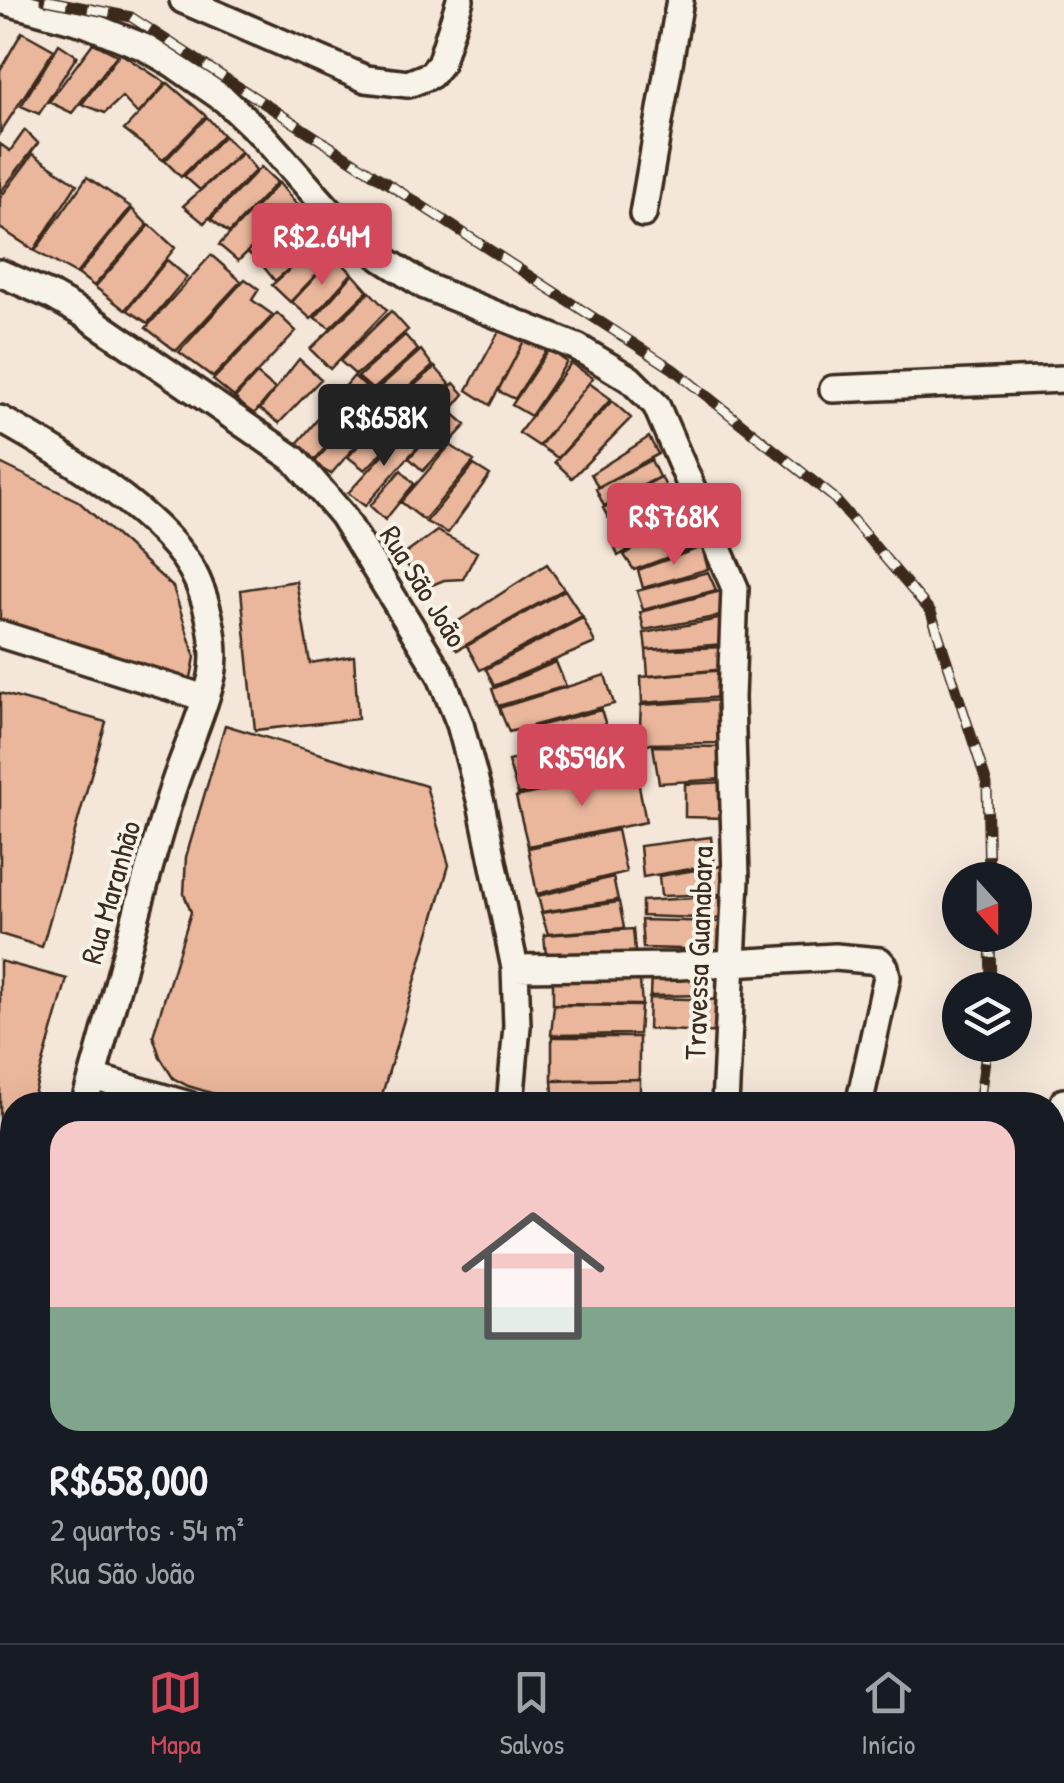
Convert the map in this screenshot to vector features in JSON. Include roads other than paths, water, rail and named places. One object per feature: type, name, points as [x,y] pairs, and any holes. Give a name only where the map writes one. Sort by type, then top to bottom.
[{"type":"street","name":"Travessa Guanabara","points":[[0,0],[84,23],[172,63],[225,100],[351,235],[383,259],[425,286],[577,346],[630,379],[656,404],[735,588],[731,698],[736,879],[726,1092]]},
{"type":"street","points":[[183,0],[366,79],[408,84],[431,75],[440,64],[460,0]]},
{"type":"street","points":[[643,214],[680,0]]},
{"type":"street","name":"Rua São João","points":[[0,274],[52,296],[84,316],[294,459],[342,515],[440,674],[460,724],[496,867],[516,968],[517,1026],[511,1092]]},
{"type":"street","points":[[833,389],[1064,380]]},
{"type":"street","name":"Rua Maranhão","points":[[0,419],[122,498],[172,541],[197,578],[211,632],[214,656],[205,698],[172,792],[88,1092]]},
{"type":"street","points":[[0,634],[205,698]]},
{"type":"street","points":[[516,968],[874,958],[883,963],[887,977],[862,1092]]},
{"type":"street","points":[[93,1076],[146,1092]]},
{"type":"railway","points":[[45,0],[131,17],[673,369],[833,497],[931,612],[987,784],[989,862]]},
{"type":"railway","points":[[990,952],[991,972]]},
{"type":"railway","points":[[981,1092],[985,1062]]}]
